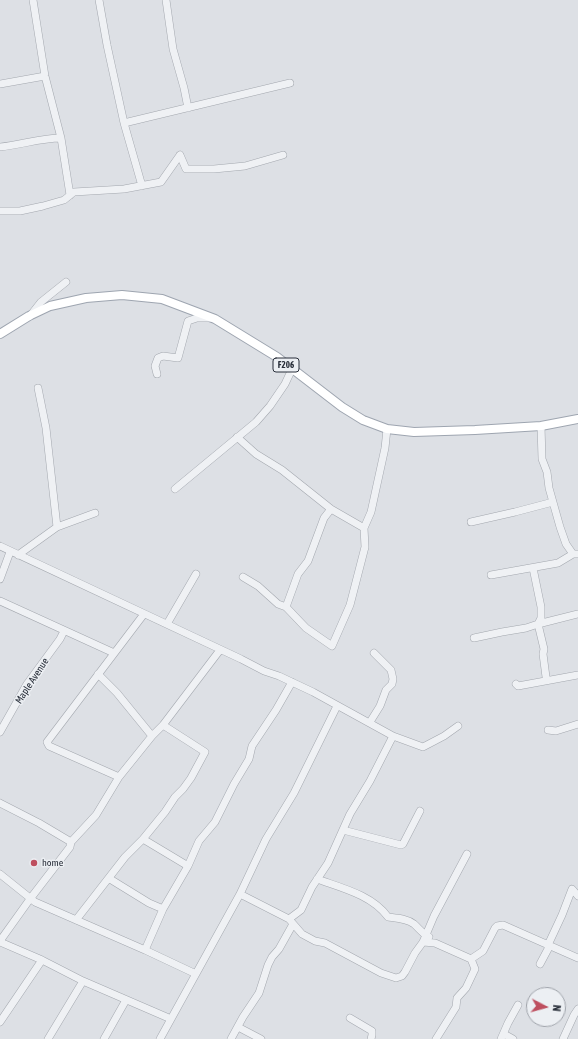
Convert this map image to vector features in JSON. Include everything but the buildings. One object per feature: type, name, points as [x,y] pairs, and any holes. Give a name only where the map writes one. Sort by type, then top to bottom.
[{"type":"main road","name":"F206","points":[[0,334],[29,316],[50,306],[78,300],[122,295],[162,299],[215,319],[277,357],[342,407],[363,420],[387,429],[430,433],[541,426],[578,419]]},
{"type":"street","points":[[33,0],[45,76],[61,138],[70,196]]},
{"type":"street","points":[[99,0],[106,45],[124,123],[142,186]]},
{"type":"street","points":[[166,0],[173,50],[188,108]]},
{"type":"street","points":[[0,84],[45,76]]},
{"type":"street","points":[[124,123],[290,83]]},
{"type":"street","points":[[0,147],[18,145],[42,139],[61,138]]},
{"type":"street","points":[[0,211],[20,211],[64,200],[74,192],[124,189],[161,182],[180,155],[186,168],[214,170],[245,166],[283,155]]},
{"type":"street","points":[[29,316],[41,302],[66,282]]},
{"type":"street","points":[[157,374],[154,366],[158,358],[163,356],[178,358],[188,321],[197,318],[215,319]]},
{"type":"street","points":[[175,489],[256,422],[270,406],[285,384],[292,369]]},
{"type":"street","points":[[38,388],[46,428],[57,527]]},
{"type":"street","points":[[491,575],[558,563],[575,554],[566,544],[553,502],[542,459],[541,426]]},
{"type":"street","points":[[243,577],[258,586],[278,604],[286,607],[306,628],[332,646],[352,598],[365,547],[364,528],[371,512],[385,448],[387,429]]},
{"type":"street","points":[[238,436],[256,454],[282,470],[331,509],[364,528]]},
{"type":"street","points":[[471,522],[553,502]]},
{"type":"street","points":[[286,607],[298,574],[308,562],[324,518],[331,509]]},
{"type":"street","points":[[18,555],[57,527],[95,513]]},
{"type":"street","points":[[0,546],[264,671],[279,676],[313,692],[393,736],[419,746],[424,746],[444,736],[458,726]]},
{"type":"street","points":[[0,579],[10,552]]},
{"type":"street","points":[[533,568],[541,607],[541,618],[538,624],[544,649],[542,654],[546,677]]},
{"type":"street","points":[[167,624],[196,574]]},
{"type":"street","points":[[0,601],[114,653]]},
{"type":"street","points":[[120,777],[49,746],[47,742],[144,614]]},
{"type":"street","points":[[474,638],[526,628],[578,614]]},
{"type":"street","name":"Maple Avenue","points":[[0,732],[27,684],[60,639],[64,631]]},
{"type":"street","points":[[171,1019],[83,981],[0,941],[70,847],[71,842],[96,815],[120,777],[152,736],[163,725],[220,650]]},
{"type":"street","points":[[370,722],[380,706],[386,690],[392,684],[393,679],[391,670],[374,653]]},
{"type":"street","points":[[98,674],[117,693],[152,736]]},
{"type":"street","points":[[516,684],[518,686],[534,684],[578,675]]},
{"type":"street","points":[[145,950],[163,909],[188,866],[199,841],[215,822],[234,784],[249,759],[252,746],[276,710],[292,682]]},
{"type":"street","points":[[160,1039],[240,894],[266,840],[294,793],[337,706]]},
{"type":"street","points":[[548,730],[556,731],[578,724]]},
{"type":"street","points":[[76,920],[105,883],[110,879],[125,857],[143,839],[175,797],[184,789],[205,752],[163,725]]},
{"type":"street","points":[[231,1039],[243,1016],[259,993],[272,957],[279,949],[291,922],[301,910],[317,879],[328,863],[343,830],[393,736]]},
{"type":"street","points":[[0,803],[39,823],[71,842]]},
{"type":"street","points":[[343,830],[401,845],[403,844],[420,811]]},
{"type":"street","points":[[143,839],[188,866]]},
{"type":"street","points":[[240,894],[291,922],[302,934],[393,978],[402,976],[415,953],[426,939],[434,916],[467,854]]},
{"type":"street","points":[[0,874],[35,902],[196,974]]},
{"type":"street","points":[[110,879],[149,903],[163,909]]},
{"type":"street","points":[[317,879],[359,895],[376,904],[388,917],[402,919],[414,924],[426,939],[471,959],[475,968],[474,972],[466,988],[457,998],[456,1006],[436,1039]]},
{"type":"street","points":[[540,964],[548,949],[548,945],[572,889],[578,896]]},
{"type":"street","points":[[471,959],[483,951],[495,928],[500,925],[522,932],[531,938],[578,958]]},
{"type":"street","points":[[0,1022],[42,960]]},
{"type":"street","points":[[48,1039],[83,981]]},
{"type":"street","points":[[104,1039],[126,1000]]},
{"type":"street","points":[[513,1039],[503,1036],[518,1005]]},
{"type":"street","points":[[564,1039],[574,1014],[578,1009]]},
{"type":"street","points":[[350,1018],[372,1031],[371,1039]]},
{"type":"street","points":[[238,1027],[261,1039]]},
{"type":"place","name":"home","points":[[34,863]]}]
